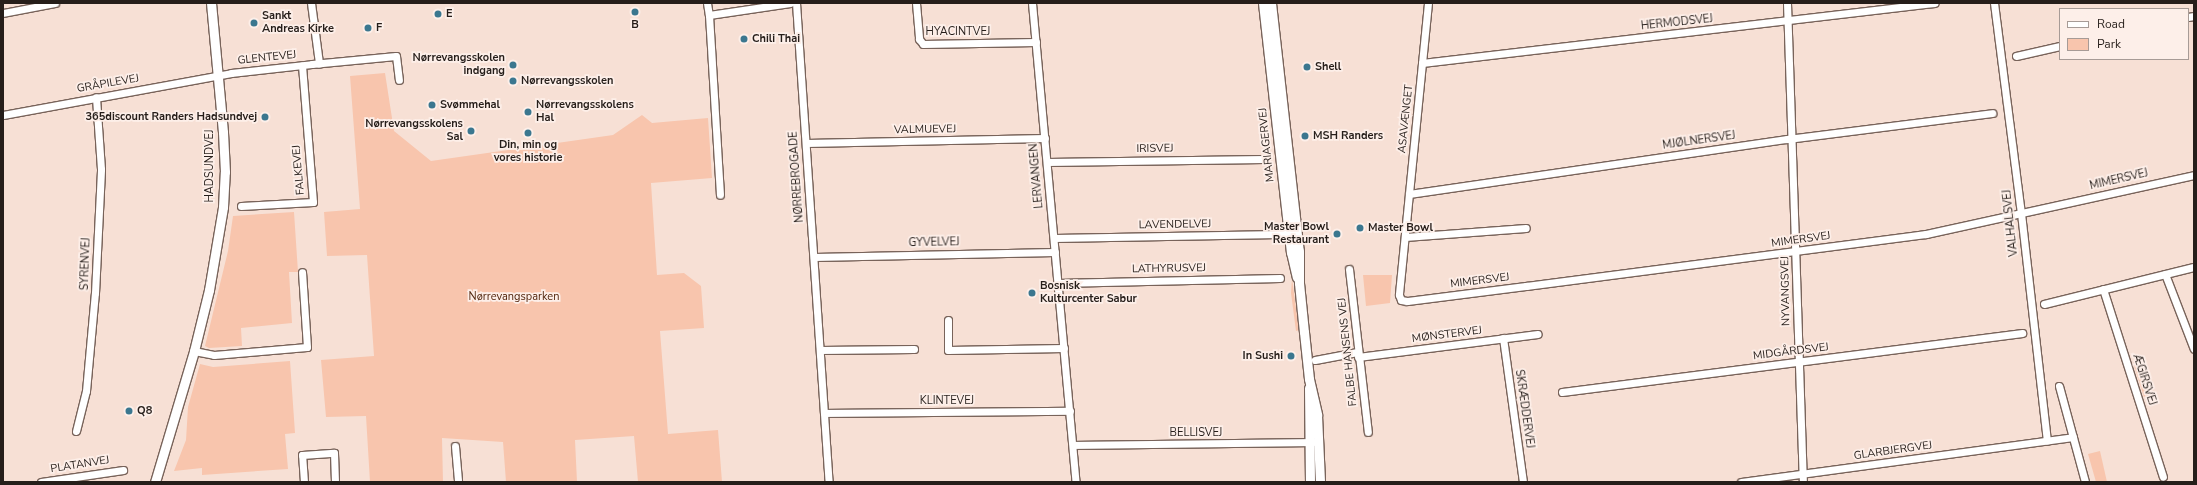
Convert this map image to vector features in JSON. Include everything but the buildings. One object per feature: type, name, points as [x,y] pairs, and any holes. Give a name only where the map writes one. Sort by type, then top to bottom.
[{"type":"street","points":[[3,13],[55,3]]},
{"type":"street","name":"HADSUNDVEJ","points":[[154,482],[194,351],[209,290],[223,207],[225,172],[218,76],[210,3]]},
{"type":"street","points":[[311,3],[319,63]]},
{"type":"street","points":[[707,3],[709,14],[720,195]]},
{"type":"street","points":[[709,14],[790,3]]},
{"type":"street","name":"NØRREBROGADE","points":[[796,3],[829,482]]},
{"type":"street","name":"HYACINTVEJ","points":[[916,3],[919,39],[923,44],[1036,42]]},
{"type":"street","name":"LERVANGEN","points":[[1032,3],[1076,482]]},
{"type":"street","name":"MARIAGERVEJ","points":[[1263,3],[1299,283],[1309,379],[1317,415],[1320,482]]},
{"type":"street","name":"MARIAGERVEJ","points":[[1271,3],[1293,234]]},
{"type":"street","name":"ASAVÆNGET","points":[[1407,301],[1401,300],[1399,295],[1428,3]]},
{"type":"street","name":"NYVANGSVEJ","points":[[1787,3],[1803,482]]},
{"type":"street","name":"HERMODSVEJ","points":[[1422,63],[1787,22],[1792,18],[1934,3]]},
{"type":"street","name":"VALHALSVEJ","points":[[1994,3],[2021,213],[2047,441]]},
{"type":"street","points":[[2016,56],[2059,46]]},
{"type":"street","name":"GLENTEVEJ","points":[[218,76],[319,63],[396,56],[399,80]]},
{"type":"street","name":"FALKEVEJ","points":[[241,206],[313,202],[302,65]]},
{"type":"street","name":"GRÅPILEVEJ","points":[[3,115],[218,76]]},
{"type":"street","name":"SYRENVEJ","points":[[76,432],[86,391],[95,293],[100,168],[96,97]]},
{"type":"street","name":"MJØLNERSVEJ","points":[[1409,194],[1791,138],[1992,113]]},
{"type":"street","name":"VALMUEVEJ","points":[[806,143],[1045,138]]},
{"type":"street","name":"IRISVEJ","points":[[1047,162],[1264,159]]},
{"type":"street","name":"MIMERSVEJ","points":[[1407,301],[1926,234],[2194,175]]},
{"type":"street","points":[[1405,237],[1526,228]]},
{"type":"street","name":"LAVENDELVEJ","points":[[1054,238],[1293,234]]},
{"type":"street","name":"GYVELVEJ","points":[[814,257],[1055,252]]},
{"type":"street","points":[[2044,304],[2194,267]]},
{"type":"street","name":"FALBE HANSENS VEJ","points":[[1350,269],[1359,344],[1357,355],[1368,432]]},
{"type":"street","points":[[194,351],[214,355],[307,347],[302,272]]},
{"type":"street","points":[[2165,274],[2194,349]]},
{"type":"street","name":"LATHYRUSVEJ","points":[[1058,283],[1280,278]]},
{"type":"street","name":"ÆGIRSVEJ","points":[[2103,289],[2163,477]]},
{"type":"street","points":[[948,320],[948,350],[1064,348]]},
{"type":"street","name":"MIDGÅRDSVEJ","points":[[1562,392],[2022,333]]},
{"type":"street","name":"MØNSTERVEJ","points":[[1314,360],[1538,334]]},
{"type":"street","name":"SKRÆDDERVEJ","points":[[1503,338],[1523,482]]},
{"type":"street","points":[[820,350],[914,349]]},
{"type":"street","name":"MARIAGERVEJ","points":[[1309,379],[1308,442],[1310,482]]},
{"type":"street","points":[[2059,386],[2085,482]]},
{"type":"street","name":"KLINTEVEJ","points":[[824,412],[1070,411]]},
{"type":"street","points":[[2047,441],[2073,437]]},
{"type":"street","name":"GLARBJERGVEJ","points":[[1741,482],[2047,441]]},
{"type":"street","name":"BELLISVEJ","points":[[1073,445],[1319,442]]},
{"type":"street","points":[[456,446],[458,482]]},
{"type":"street","points":[[304,482],[302,456],[334,453],[336,482]]},
{"type":"street","name":"PLATANVEJ","points":[[41,482],[123,470]]},
{"type":"green space","name":"Nørrevangsparken","points":[[385,73],[394,131],[431,161],[613,135],[642,115],[652,123],[708,118],[712,178],[651,183],[657,275],[684,273],[701,286],[704,328],[660,331],[668,434],[718,430],[722,482],[638,482],[634,436],[575,440],[577,482],[506,482],[503,442],[442,438],[443,482],[370,482],[366,416],[326,417],[321,360],[374,356],[367,255],[327,256],[324,212],[360,209],[350,76]]},
{"type":"green space","points":[[294,212],[298,272],[289,272],[292,323],[241,328],[242,346],[209,348],[205,346],[228,251],[233,216]]},
{"type":"green space","points":[[1363,275],[1392,275],[1390,303],[1366,306]]},
{"type":"green space","points":[[1292,279],[1299,330],[1296,331],[1291,293]]},
{"type":"green space","points":[[290,361],[295,433],[285,434],[288,469],[202,475],[202,468],[174,471],[186,440],[188,407],[200,364],[213,367]]},
{"type":"green space","points":[[2138,361],[2147,375],[2152,394],[2144,397],[2133,362]]},
{"type":"green space","points":[[2100,451],[2107,482],[2096,482],[2088,454]]},
{"type":"place","name":"B","points":[[635,12]]},
{"type":"place","name":"E","points":[[438,14]]},
{"type":"place","name":"Sankt Andreas Kirke","points":[[254,23]]},
{"type":"place","name":"F","points":[[368,28]]},
{"type":"place","name":"Chili Thai","points":[[744,39]]},
{"type":"place","name":"Nørrevangsskolen indgang","points":[[513,65]]},
{"type":"place","name":"Shell","points":[[1307,67]]},
{"type":"place","name":"Nørrevangsskolen","points":[[513,81]]},
{"type":"place","name":"Svømmehal","points":[[432,105]]},
{"type":"place","name":"Nørrevangsskolens Hal","points":[[528,112]]},
{"type":"place","name":"365discount Randers Hadsundvej","points":[[265,117]]},
{"type":"place","name":"Nørrevangsskolens Sal","points":[[471,131]]},
{"type":"place","name":"Din, min og vores historie","points":[[528,133]]},
{"type":"place","name":"MSH Randers","points":[[1305,136]]},
{"type":"place","name":"Master Bowl","points":[[1360,228]]},
{"type":"place","name":"Master Bowl Restaurant","points":[[1337,234]]},
{"type":"place","name":"Bosnisk Kulturcenter Sabur","points":[[1032,293]]},
{"type":"place","name":"In Sushi","points":[[1291,356]]},
{"type":"place","name":"Q8","points":[[129,411]]}]
